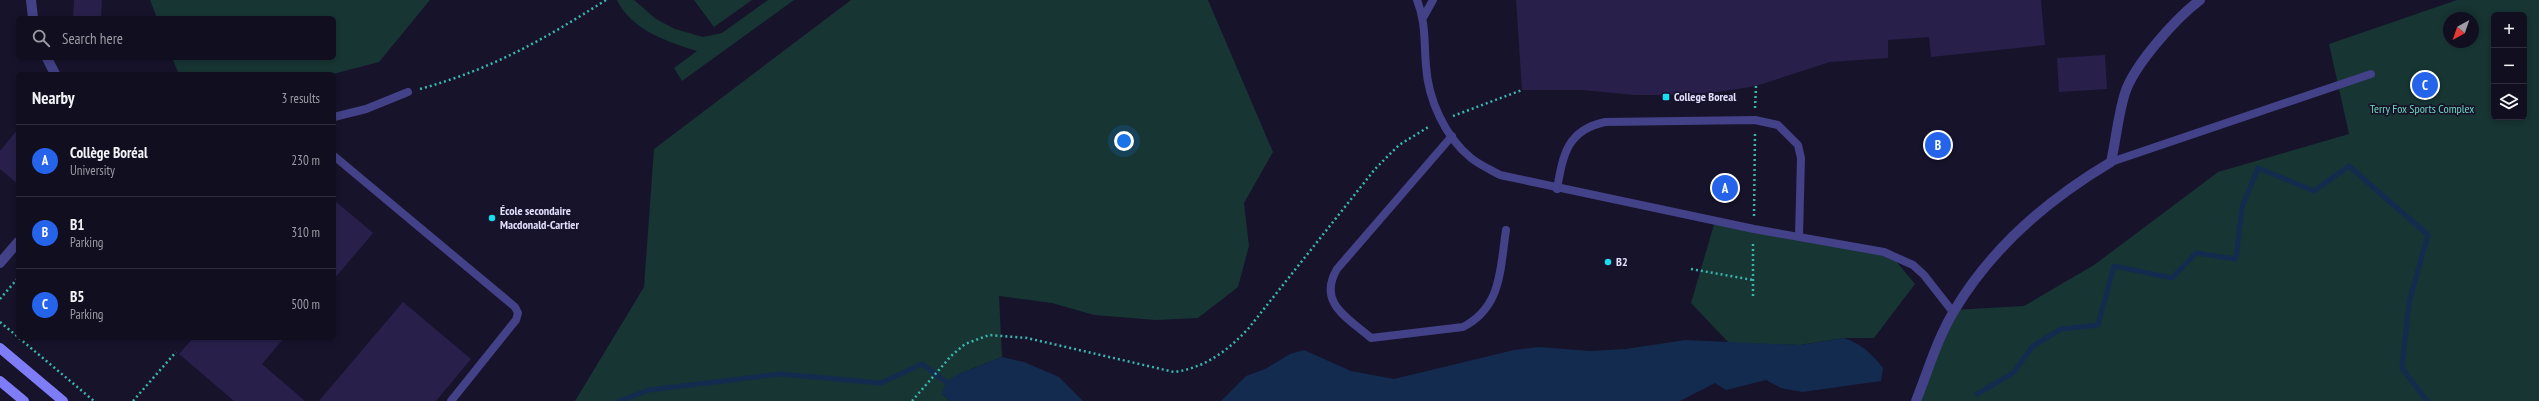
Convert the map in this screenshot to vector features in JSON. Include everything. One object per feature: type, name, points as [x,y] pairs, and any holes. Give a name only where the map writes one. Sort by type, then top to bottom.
[{"type":"main road","points":[[0,348],[63,401]]},
{"type":"main road","points":[[0,381],[24,401]]},
{"type":"street","points":[[31,0],[33,16]]},
{"type":"street","points":[[1916,401],[1953,312],[1974,280],[2008,240],[2031,217],[2081,180],[2111,162],[2126,92],[2134,75],[2176,20],[2200,0]]},
{"type":"street","points":[[48,60],[54,72]]},
{"type":"street","points":[[0,263],[16,244]]},
{"type":"lane","points":[[1417,0],[1424,16],[1427,82],[1442,120],[1452,136],[1471,158],[1500,175],[1557,189],[1754,229],[1884,252],[1899,257],[1924,275],[1953,312]]},
{"type":"lane","points":[[1424,16],[1432,0]]},
{"type":"lane","points":[[2111,162],[2371,74]]},
{"type":"lane","points":[[336,116],[366,109],[408,92]]},
{"type":"lane","points":[[1557,189],[1567,149],[1580,132],[1592,125],[1605,122],[1755,120],[1778,125],[1798,145],[1801,158],[1802,214],[1799,236]]},
{"type":"lane","points":[[1452,136],[1337,269],[1330,280],[1330,296],[1336,308],[1371,338],[1463,327],[1476,320],[1486,310],[1494,298],[1506,230]]},
{"type":"lane","points":[[336,158],[515,307],[518,314],[516,320],[451,401]]},
{"type":"path","points":[[408,92],[461,78],[501,61],[545,39],[606,0]]},
{"type":"path","points":[[1752,296],[1756,86]]},
{"type":"path","points":[[912,401],[965,344],[989,336],[1007,335],[1174,372],[1188,370],[1206,364],[1234,344],[1248,329],[1375,169],[1398,145],[1417,132],[1442,120],[1522,90]]},
{"type":"path","points":[[1691,269],[1753,280]]},
{"type":"path","points":[[0,299],[16,280]]},
{"type":"path","points":[[0,322],[16,335]]},
{"type":"path","points":[[23,340],[94,401]]},
{"type":"path","points":[[133,401],[176,352]]},
{"type":"green space","points":[[150,0],[430,0],[379,62],[336,73],[336,72],[178,72],[173,60],[336,60],[336,16],[156,16]]},
{"type":"green space","points":[[617,0],[634,0],[656,19],[675,29],[703,37],[722,33],[768,0],[794,0],[682,81],[674,68],[697,51],[663,39],[641,27],[623,10]]},
{"type":"green space","points":[[694,0],[752,0],[714,27]]},
{"type":"green space","points":[[851,0],[1208,0],[1273,152],[1244,203],[1249,246],[1238,287],[1198,318],[1156,320],[1094,315],[1052,303],[999,296],[1002,357],[959,374],[942,394],[950,401],[575,401],[644,287],[654,149]]},
{"type":"green space","name":"Terry Fox Sports Complex","points":[[2457,0],[2539,0],[2539,401],[1919,401],[1953,310],[2024,306],[2094,265],[2218,172],[2349,134],[2329,44]]},
{"type":"green space","points":[[1715,221],[1890,254],[1915,284],[1874,338],[1844,338],[1800,345],[1729,343],[1691,303]]},
{"type":"water","points":[[1844,338],[1861,346],[1879,363],[1883,368],[1881,381],[1802,392],[1781,388],[1766,380],[1726,390],[1715,383],[1680,401],[1221,401],[1246,376],[1265,369],[1290,354],[1304,350],[1351,371],[1394,379],[1514,350],[1539,347],[1590,351],[1626,349],[1685,340],[1800,345]]},
{"type":"water","points":[[1002,357],[1024,362],[1059,377],[1083,401],[950,401],[942,394],[946,382],[959,374]]},
{"type":"building","points":[[74,0],[102,0],[101,16],[73,16]]},
{"type":"building","points":[[1516,0],[2041,0],[2045,45],[1931,57],[1929,37],[1888,40],[1888,58],[1830,62],[1756,86],[1718,92],[1679,95],[1635,95],[1582,90],[1522,90]]},
{"type":"building","points":[[2105,55],[2107,89],[2059,92],[2057,58]]},
{"type":"building","points":[[16,131],[16,182],[0,169],[0,151]]},
{"type":"building","points":[[336,202],[373,233],[336,277]]},
{"type":"building","points":[[403,302],[471,359],[436,401],[319,401]]},
{"type":"building","points":[[191,340],[282,340],[262,364],[305,401],[234,401],[179,354]]},
{"type":"waterway","points":[[1977,394],[2013,373],[2033,346],[2061,329],[2098,325],[2114,266],[2172,278],[2196,253],[2236,259],[2242,207],[2258,168],[2314,191],[2349,166],[2428,235],[2409,302],[2402,368],[2427,401]]},
{"type":"waterway","points":[[619,401],[649,390],[780,374],[881,383],[922,364],[946,382]]},
{"type":"place","name":"B5","points":[[2425,85]]},
{"type":"place","name":"College Boreal","points":[[1666,97]]},
{"type":"place","name":"B1","points":[[1938,145]]},
{"type":"place","name":"Collège Boréal","points":[[1725,188]]},
{"type":"place","name":"École secondaire Macdonald-Cartier","points":[[492,218]]},
{"type":"place","name":"B2","points":[[1608,262]]}]
